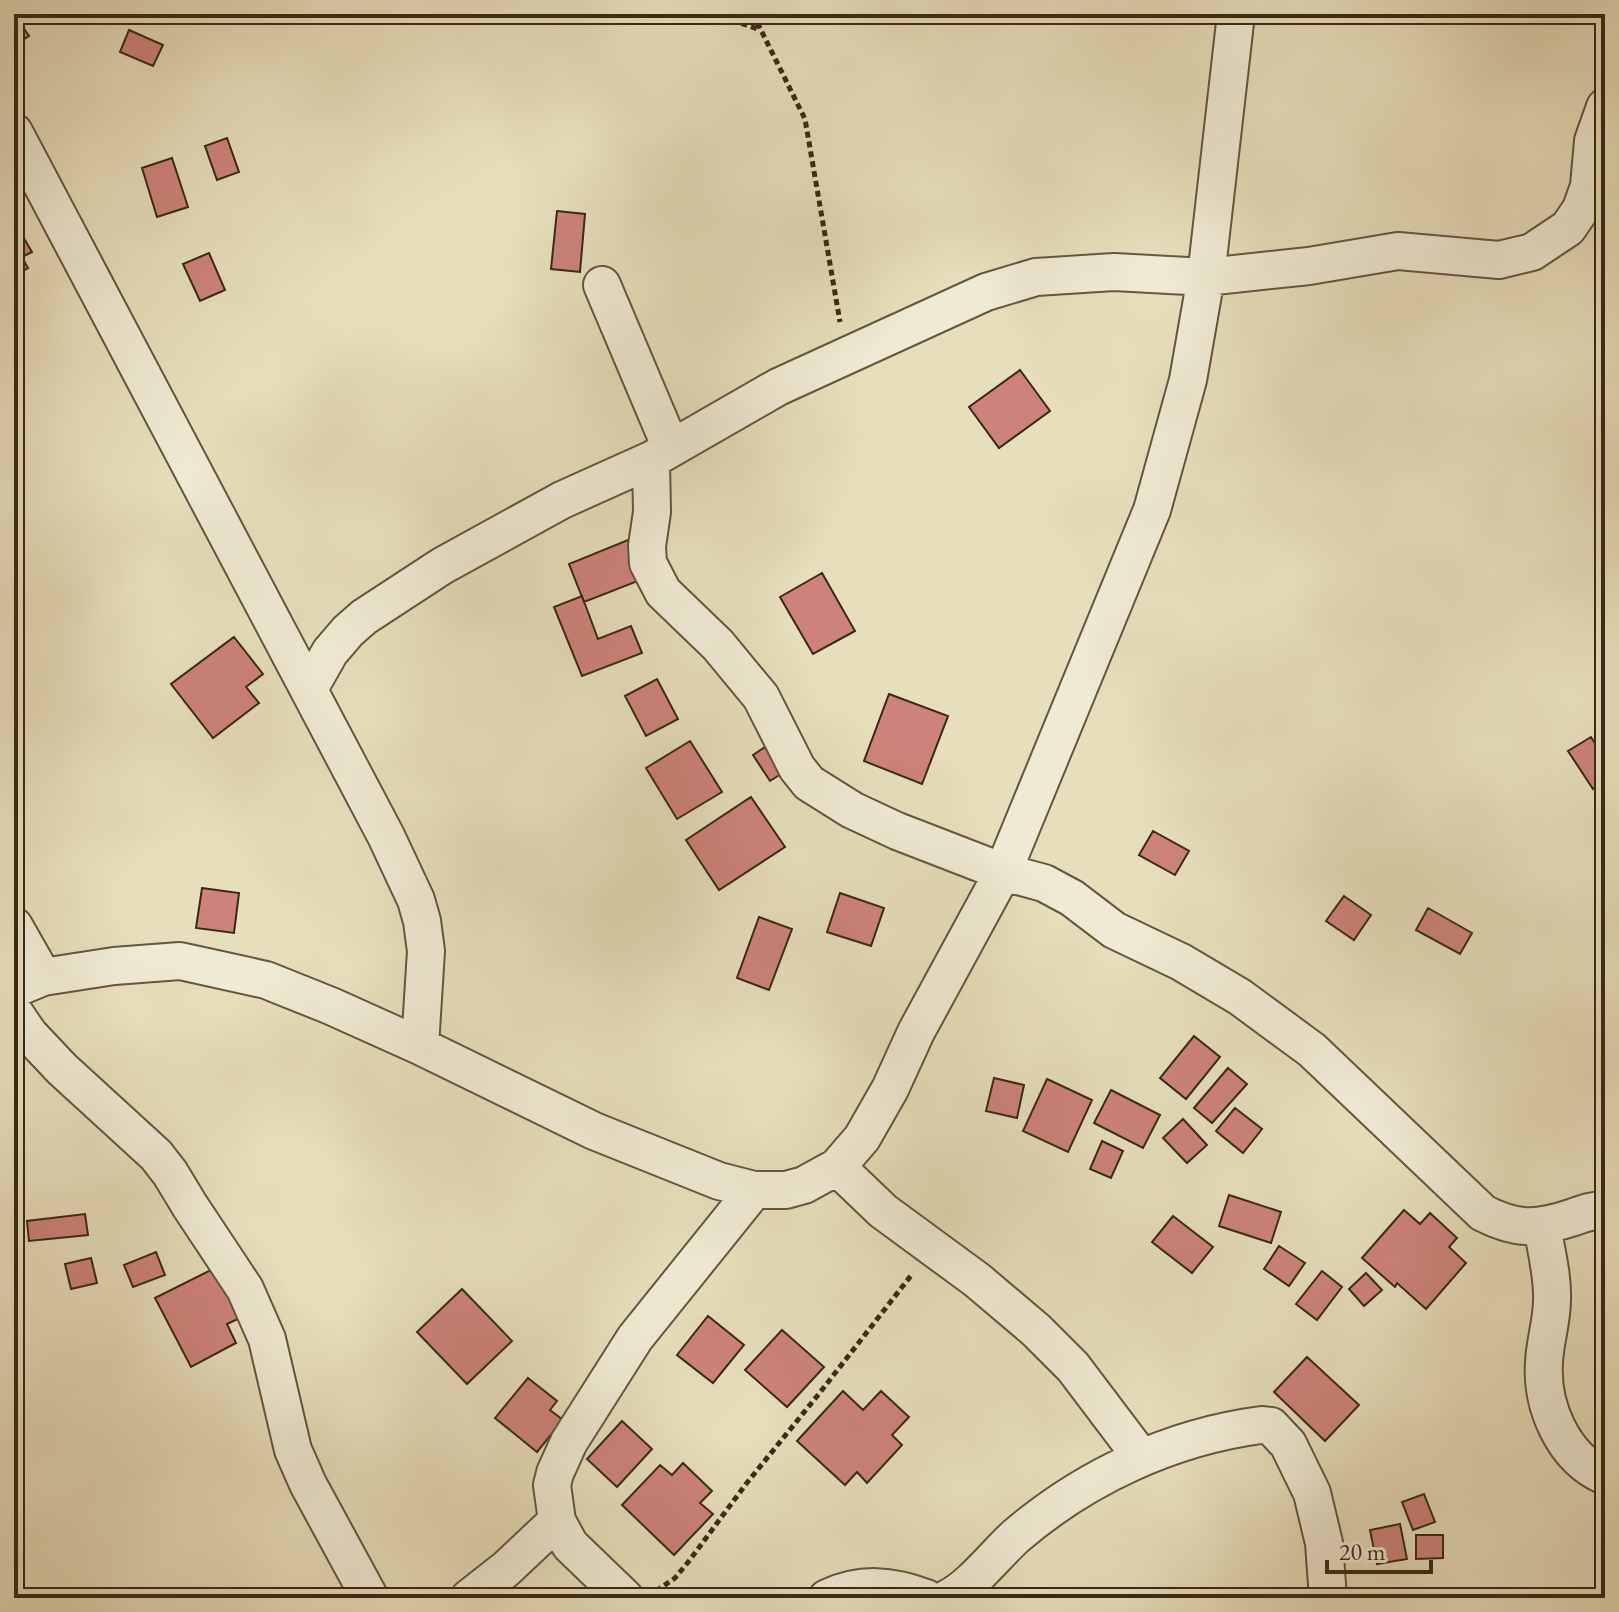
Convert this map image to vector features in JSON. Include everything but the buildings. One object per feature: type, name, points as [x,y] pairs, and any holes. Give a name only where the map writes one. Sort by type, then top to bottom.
[{"type":"street","points":[[14,926],[28,983],[114,966],[180,961],[266,980],[420,1046],[594,1131],[689,1170],[754,1190],[786,1190],[804,1185],[837,1167],[862,1138],[883,1101],[943,980],[1003,872],[1152,510],[1188,380],[1206,277],[1236,14]]},
{"type":"street","points":[[309,689],[330,652],[364,617],[456,558],[562,500],[661,454],[778,387],[986,292],[1036,277],[1114,272],[1206,277],[1309,266],[1398,251],[1499,260],[1532,252],[1568,228],[1581,209],[1589,186],[1593,141],[1605,107]]},
{"type":"street","points":[[14,132],[386,836],[416,900],[426,951],[420,1046]]},
{"type":"street","points":[[602,285],[661,454],[647,546],[648,563],[663,592],[718,645],[761,697],[804,778],[852,810],[897,831],[1003,872],[1044,883],[1072,898],[1114,930],[1181,962],[1240,997],[1312,1050],[1471,1204],[1501,1222],[1524,1228],[1542,1226],[1592,1210],[1605,1210]]},
{"type":"street","points":[[14,1012],[29,1034],[62,1069],[156,1155],[245,1289],[267,1339],[293,1450],[370,1598]]},
{"type":"street","points":[[837,1167],[883,1211],[1036,1330],[1073,1367],[1141,1457]]},
{"type":"street","points":[[638,1596],[570,1545],[557,1521],[552,1485],[555,1473],[569,1442],[635,1338],[754,1190]]},
{"type":"street","points":[[1542,1226],[1552,1301],[1546,1334],[1544,1389],[1553,1420],[1569,1448],[1580,1461],[1605,1476]]},
{"type":"street","points":[[948,1598],[1017,1535],[1091,1483],[1141,1457],[1193,1440],[1254,1426],[1271,1426],[1280,1433],[1312,1493],[1324,1543],[1328,1598]]},
{"type":"street","points":[[469,1598],[506,1569],[557,1521]]},
{"type":"street","points":[[827,1598],[865,1586],[896,1588],[926,1598]]},
{"type":"path","points":[[713,14],[759,29]]},
{"type":"path","points":[[753,14],[805,119],[846,356]]},
{"type":"path","points":[[638,1596],[675,1578],[933,1247]]}]
